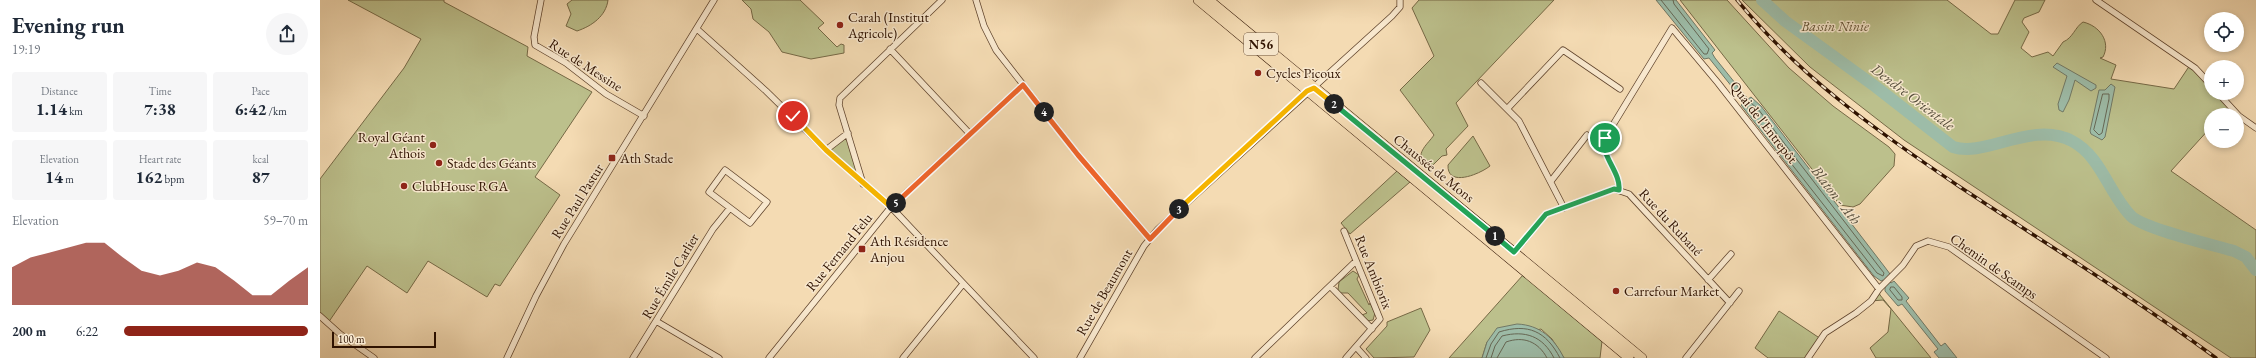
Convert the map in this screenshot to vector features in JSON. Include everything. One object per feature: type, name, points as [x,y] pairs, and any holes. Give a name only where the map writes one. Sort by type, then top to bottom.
[{"type":"main road","name":"Chaussée de Mons","points":[[1198,0],[1311,90],[1512,255],[1642,358]]},
{"type":"main road","name":"Chaussée de Mons","points":[[1208,0],[1311,90]]},
{"type":"main road","name":"Chaussée de Mons","points":[[1512,255],[1630,358]]},
{"type":"street","name":"Rue de Messine","points":[[541,0],[534,42],[537,48],[566,63],[606,94],[644,116]]},
{"type":"street","name":"Rue Paul Pastur","points":[[507,358],[536,296],[560,250],[644,116],[714,0]]},
{"type":"street","points":[[864,184],[839,105],[840,98],[942,0]]},
{"type":"street","points":[[976,0],[984,26],[996,50],[1078,155],[1150,239]]},
{"type":"street","name":"Rue de Beaumont","points":[[1080,358],[1150,239],[1158,229],[1398,11],[1400,7],[1400,0]]},
{"type":"street","points":[[2096,0],[2194,68],[2204,78]]},
{"type":"street","points":[[697,28],[766,91],[826,150],[891,207],[1034,358]]},
{"type":"street","name":"Quai de l'Entrepôt","points":[[1619,190],[1620,182],[1603,145],[1605,138],[1672,28],[1718,83],[1879,289]]},
{"type":"street","points":[[890,49],[970,133]]},
{"type":"street","points":[[1507,109],[1563,50],[1620,89]]},
{"type":"street","points":[[1481,83],[1519,121],[1564,208]]},
{"type":"street","name":"Rue Fernand Felu","points":[[769,358],[891,207],[1023,85]]},
{"type":"street","points":[[2224,100],[2239,116],[2256,128]]},
{"type":"street","points":[[826,150],[848,133]]},
{"type":"street","points":[[1551,181],[1587,135]]},
{"type":"street","points":[[725,170],[767,202],[750,224],[730,208],[709,192],[725,170]]},
{"type":"street","name":"Rue du Rubané","points":[[1512,255],[1546,214],[1614,189],[1619,190],[1629,194],[1730,303]]},
{"type":"street","name":"Rue Émile Carlier","points":[[633,358],[713,229],[730,208]]},
{"type":"street","name":"Rue Ambiorix","points":[[1344,231],[1380,319],[1346,358]]},
{"type":"street","name":"Chemin de Scamps","points":[[1808,358],[1825,333],[1866,306],[1920,243],[1928,241],[1939,243],[2106,358]]},
{"type":"street","points":[[1708,280],[1731,254]]},
{"type":"street","points":[[1255,358],[1331,287],[1356,261]]},
{"type":"street","points":[[903,358],[963,284]]},
{"type":"street","points":[[1331,287],[1372,329]]},
{"type":"street","points":[[1686,358],[1739,291]]},
{"type":"street","points":[[320,316],[340,334],[374,358]]},
{"type":"street","points":[[656,321],[719,358]]},
{"type":"street","points":[[1356,347],[1366,358]]},
{"type":"green space","name":"Stade des Géants","points":[[348,0],[444,0],[444,2],[528,47],[527,56],[592,92],[535,177],[560,195],[500,286],[495,284],[487,297],[428,261],[407,293],[367,266],[328,323],[320,316],[320,179],[404,68],[421,39]]},
{"type":"green space","points":[[572,0],[608,0],[607,6],[597,20],[577,31],[566,26],[571,14],[567,4]]},
{"type":"green space","points":[[742,0],[800,0],[824,23],[818,28],[837,47],[841,44],[844,45],[844,53],[811,59],[782,52],[769,32],[753,19],[751,9]]},
{"type":"green space","points":[[1419,0],[1554,0],[1456,103],[1468,126],[1446,149],[1447,155],[1442,156],[1433,165],[1426,166],[1421,159],[1421,155],[1426,145],[1434,135],[1400,90],[1434,56],[1412,8]]},
{"type":"green space","points":[[1680,0],[1727,0],[1789,68],[1833,106],[1889,147],[1895,154],[1894,166],[1860,204],[1853,207],[1840,205]]},
{"type":"green space","name":"Bassin Ninie","points":[[1742,0],[1947,0],[1991,34],[1998,34],[2015,0],[2045,0],[2039,12],[2024,18],[2022,22],[2029,32],[2021,48],[2032,57],[2048,52],[2053,56],[2063,42],[2069,38],[2083,22],[2099,31],[2105,40],[2105,51],[2103,57],[2100,58],[2116,65],[2111,79],[2174,89],[2190,65],[2204,78],[2204,100],[2224,100],[2229,106],[2227,108],[2204,108],[2204,135],[2171,171],[2256,230],[2256,358],[2231,358],[1904,140],[1810,67]]},
{"type":"green space","points":[[848,133],[864,184],[826,150]]},
{"type":"green space","points":[[1473,136],[1490,166],[1465,177],[1458,178],[1453,176],[1449,172],[1448,165]]},
{"type":"green space","points":[[1397,171],[1410,182],[1350,234],[1341,223]]},
{"type":"green space","points":[[1353,271],[1359,275],[1357,279],[1369,305],[1370,303],[1375,313],[1373,320],[1367,321],[1362,315],[1367,313],[1348,293],[1341,293],[1338,290],[1339,282]]},
{"type":"green space","points":[[1523,275],[1602,341],[1600,358],[1564,358],[1552,339],[1541,329],[1487,342],[1482,358],[1449,358]]},
{"type":"green space","points":[[1878,290],[1880,295],[1931,358],[1876,358],[1870,348],[1888,332],[1891,309],[1883,300],[1871,301]]},
{"type":"green space","points":[[1421,308],[1430,330],[1414,357],[1374,358],[1366,349],[1387,326],[1387,322]]},
{"type":"green space","points":[[1779,311],[1821,339],[1808,358],[1768,358],[1755,348]]},
{"type":"water","points":[[1656,0],[1676,0],[1715,50],[1712,53],[1715,58],[1748,99],[1751,97],[1761,106],[1884,266],[1890,274],[1887,278],[1891,283],[1894,281],[1909,298],[1906,301],[1941,346],[1945,343],[1957,358],[1939,358],[1934,352],[1938,349],[1902,304],[1898,306],[1885,291],[1885,287],[1887,285],[1883,280],[1881,281],[1874,276],[1741,105],[1744,102],[1709,58],[1704,59]]},
{"type":"water","points":[[2057,63],[2096,85],[2096,88],[2091,91],[2075,80],[2069,100],[2063,112],[2059,110],[2058,104],[2067,76],[2053,67]]},
{"type":"water","points":[[2111,84],[2115,87],[2105,137],[2102,140],[2091,134],[2090,131],[2099,90],[2105,90]]},
{"type":"water","points":[[1517,324],[1533,327],[1545,334],[1556,344],[1564,358],[1482,358],[1487,342],[1497,328]]},
{"type":"waterway","name":"Dendre Orientale","points":[[1762,0],[1785,21],[1876,87],[1953,147],[1966,149],[1979,148],[2025,137],[2041,135],[2057,136],[2072,141],[2090,156],[2098,166],[2123,207],[2138,221],[2164,231],[2234,251],[2246,257],[2256,270]]},
{"type":"railway","points":[[1737,0],[1761,28],[1787,54],[1841,102],[1870,124],[1960,187],[2121,292],[2185,335],[2216,358]]},
{"type":"place","name":"Carah (Institut Agricole)","points":[[840,25]]},
{"type":"place","name":"Cycles Picoux","points":[[1258,73]]},
{"type":"place","name":"Royal Géant Athois","points":[[433,145]]},
{"type":"place","name":"Ath Stade","points":[[612,158]]},
{"type":"place","name":"Stade des Géants","points":[[439,163]]},
{"type":"place","name":"ClubHouse RGA","points":[[404,186]]},
{"type":"place","name":"Ath Résidence Anjou","points":[[862,249]]},
{"type":"place","name":"Carrefour Market","points":[[1616,291]]},
{"type":"route","points":[[793,116],[826,150],[891,207],[1023,85],[1078,155],[1150,239],[1158,229],[1307,91],[1314,88],[1514,252],[1546,214],[1614,189],[1619,190],[1620,182],[1603,145],[1605,138]]},
{"type":"water label","name":"Blaton - Ath","points":[[1836,195]]}]
